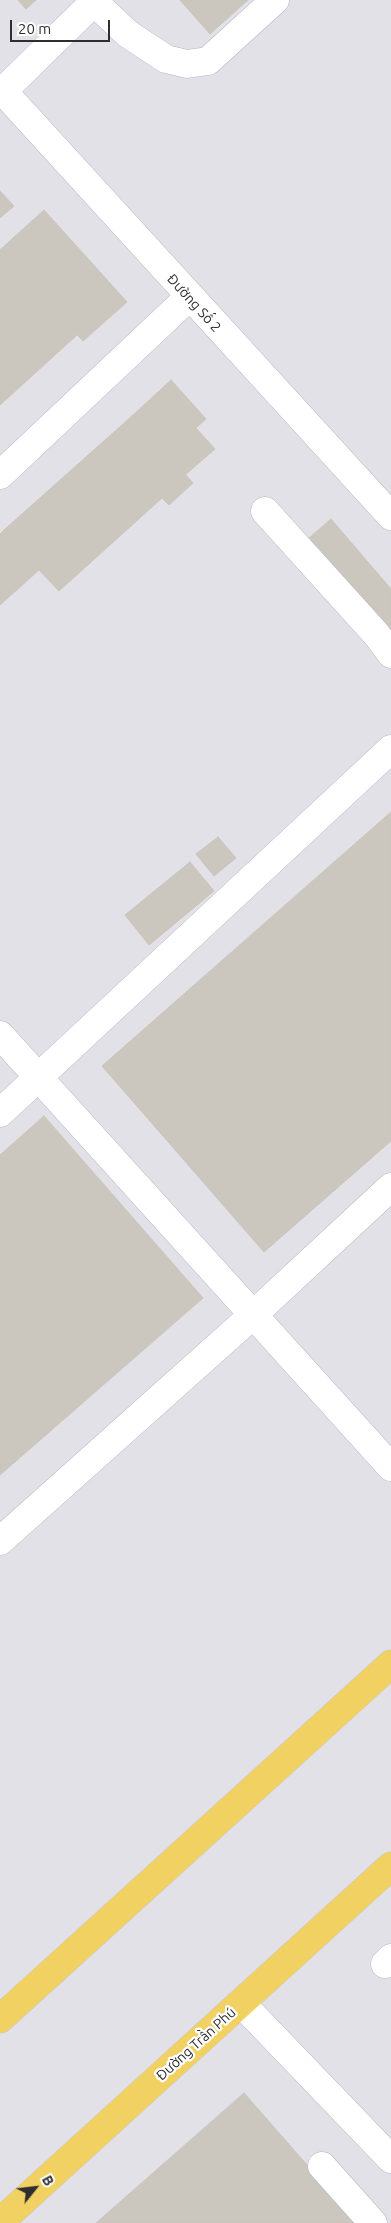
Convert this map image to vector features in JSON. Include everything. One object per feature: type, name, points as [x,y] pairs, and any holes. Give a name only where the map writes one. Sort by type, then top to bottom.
[{"type":"main road","points":[[0,2019],[391,1664]]},
{"type":"main road","name":"Đường Trần Phú","points":[[0,2222],[391,1866]]},
{"type":"street","points":[[2,89],[94,1],[128,34],[166,59],[187,64],[208,61],[275,0]]},
{"type":"street","name":"Đường Số 2","points":[[2,89],[189,297],[391,516]]},
{"type":"street","points":[[0,475],[189,297]]},
{"type":"street","points":[[265,511],[377,635],[391,654]]},
{"type":"street","points":[[0,1112],[39,1078],[391,749]]},
{"type":"street","points":[[0,1035],[391,1467]]},
{"type":"street","points":[[0,1541],[254,1314],[391,1187]]},
{"type":"street","points":[[241,2003],[391,2159]]},
{"type":"street","points":[[322,2166],[373,2223]]},
{"type":"shaded area","points":[[0,0],[391,0],[391,2223],[0,2223]]},
{"type":"building","points":[[18,0],[36,0],[26,9]]},
{"type":"building","points":[[180,0],[248,0],[210,34]]},
{"type":"building","points":[[0,191],[14,206],[0,218]]},
{"type":"building","points":[[44,210],[127,302],[83,341],[1,249]]},
{"type":"building","points":[[0,250],[77,335],[0,405]]},
{"type":"building","points":[[171,380],[206,419],[167,454],[132,416]]},
{"type":"building","points":[[132,416],[167,454],[39,570],[4,530]]},
{"type":"building","points":[[196,428],[215,449],[185,475],[167,454]]},
{"type":"building","points":[[167,454],[193,483],[169,505],[162,498],[59,591],[39,570]]},
{"type":"building","points":[[331,519],[391,589],[391,633],[309,538]]},
{"type":"building","points":[[4,530],[39,570],[0,605],[0,534]]},
{"type":"building","points":[[391,812],[391,1141],[264,1252],[102,1066]]},
{"type":"building","points":[[218,837],[236,858],[214,876],[196,854]]},
{"type":"building","points":[[190,862],[214,891],[149,945],[125,915]]},
{"type":"building","points":[[44,1116],[203,1298],[0,1475],[0,1155]]},
{"type":"building","points":[[244,2093],[358,2223],[96,2223]]}]
